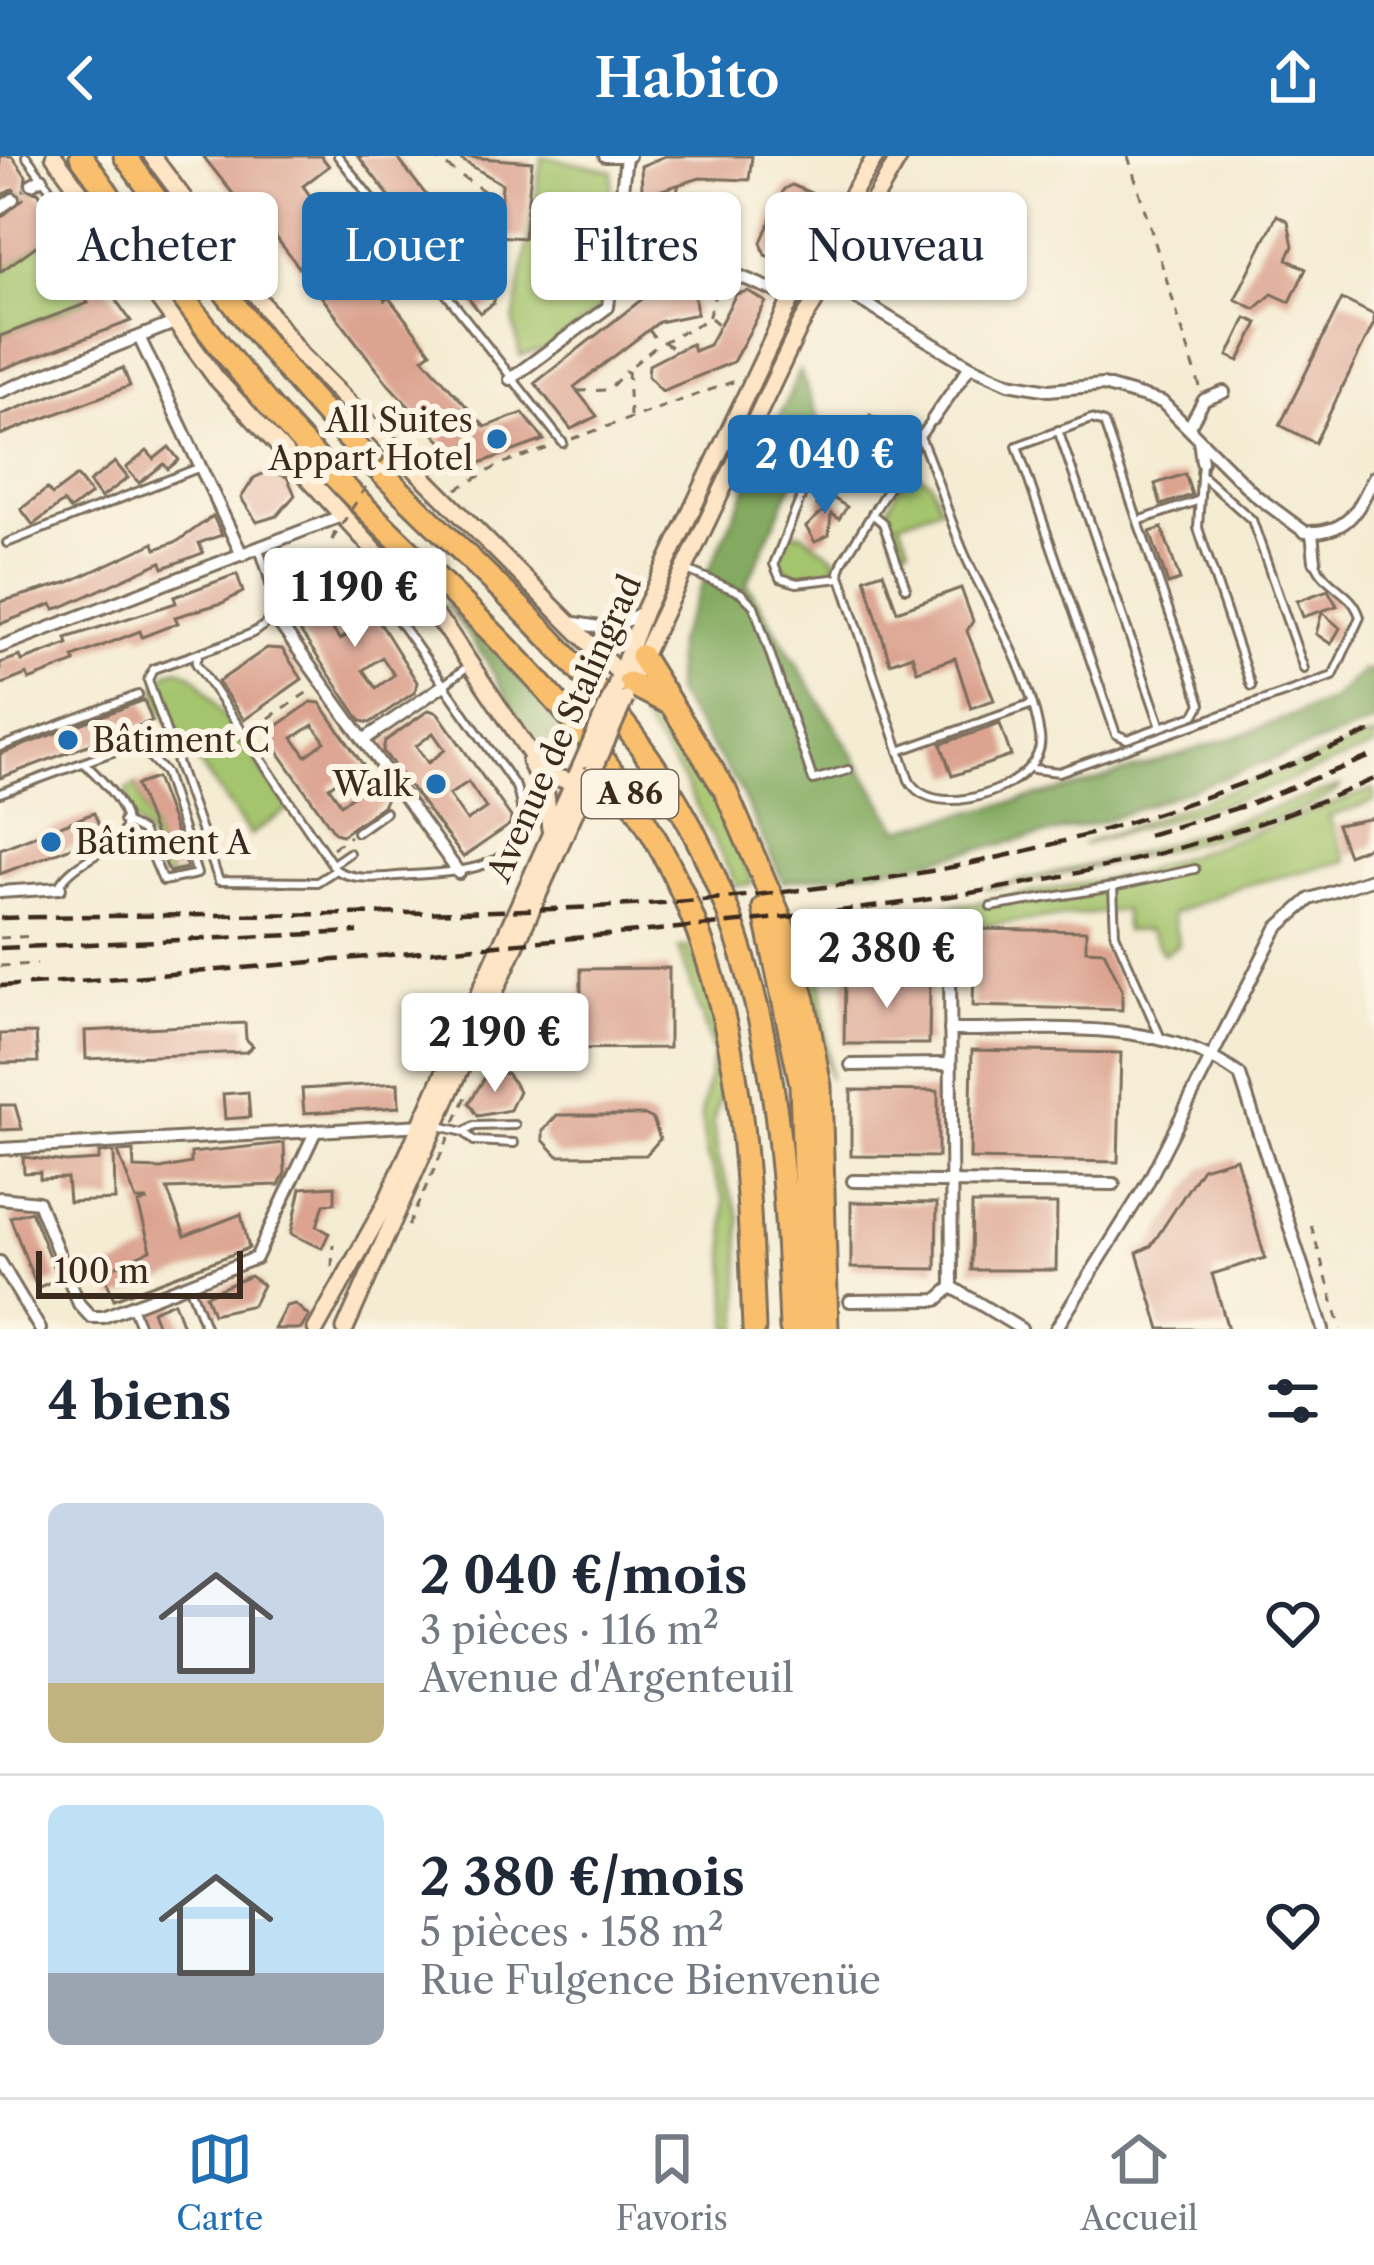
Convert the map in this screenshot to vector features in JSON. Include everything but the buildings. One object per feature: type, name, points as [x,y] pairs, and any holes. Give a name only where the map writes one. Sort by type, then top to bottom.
[{"type":"highway","name":"A 86","points":[[81,156],[252,385],[341,485],[578,723],[608,760],[658,843],[704,950],[736,1070],[746,1123],[754,1329]]},
{"type":"highway","name":"A 86","points":[[125,156],[278,361],[368,459],[541,628],[629,728],[701,847],[724,900],[759,1008],[781,1116],[791,1329]]},
{"type":"highway","points":[[641,656],[724,790],[780,916],[804,1000],[820,1086],[827,1329]]},
{"type":"highway","points":[[622,686],[666,702]]},
{"type":"highway","points":[[750,849],[792,1029],[807,1179],[809,1329]]},
{"type":"highway","points":[[724,900],[748,933],[768,987],[793,1087],[807,1179]]},
{"type":"main road","points":[[54,156],[80,192]]},
{"type":"main road","points":[[152,156],[178,192]]},
{"type":"main road","points":[[164,156],[186,192]]},
{"type":"main road","points":[[875,156],[888,176]]},
{"type":"main road","name":"Avenue de Stalingrad","points":[[853,192],[875,156]]},
{"type":"main road","points":[[878,192],[900,156]]},
{"type":"main road","points":[[158,300],[260,430],[446,628],[538,765],[553,777],[584,774]]},
{"type":"main road","points":[[258,300],[300,354],[622,686],[641,656],[814,300]]},
{"type":"main road","name":"Avenue de Stalingrad","points":[[345,1329],[535,902],[622,686],[644,611],[791,300]]},
{"type":"main road","points":[[512,727],[546,794],[552,819],[548,842]]},
{"type":"main road","name":"Avenue de Stalingrad","points":[[316,1329],[385,1205],[548,842],[584,774]]},
{"type":"street","points":[[604,156],[627,156],[623,192]]},
{"type":"street","points":[[0,208],[13,199]]},
{"type":"street","points":[[510,379],[604,313],[607,300]]},
{"type":"street","points":[[862,300],[970,367],[1028,387],[1103,385],[1145,394],[1194,432],[1256,495],[1312,532],[1343,527],[1355,517],[1374,477]]},
{"type":"street","points":[[0,392],[174,323]]},
{"type":"street","points":[[140,339],[242,555]]},
{"type":"street","points":[[933,419],[970,367]]},
{"type":"street","points":[[1201,469],[1194,432],[1204,400],[1224,392]]},
{"type":"street","points":[[0,647],[341,516]]},
{"type":"street","points":[[1312,532],[1315,561]]},
{"type":"street","points":[[556,614],[574,625],[611,629],[644,611]]},
{"type":"street","points":[[274,616],[459,873]]},
{"type":"street","points":[[365,739],[444,685]]},
{"type":"street","points":[[1056,1329],[1147,1184],[1277,928],[1310,899],[1374,878]]},
{"type":"street","points":[[0,892],[59,889]]},
{"type":"street","points":[[844,956],[950,956],[952,1288]]},
{"type":"street","points":[[950,1030],[1160,1036],[1213,1059],[1247,1083],[1323,1329]]},
{"type":"street","points":[[850,1065],[950,1064]]},
{"type":"street","points":[[0,1149],[439,1126]]},
{"type":"street","points":[[0,1198],[32,1198],[41,1205],[86,1314],[100,1318],[262,1252],[316,1130]]},
{"type":"street","points":[[853,1181],[1114,1184]]},
{"type":"street","points":[[0,1262],[40,1329]]},
{"type":"street","points":[[850,1301],[937,1300],[952,1288]]},
{"type":"street","points":[[952,1288],[1021,1329]]},
{"type":"lane","points":[[26,156],[46,192]]},
{"type":"lane","points":[[338,156],[563,443]]},
{"type":"lane","points":[[933,419],[843,561],[840,578],[916,793],[940,803],[1033,769],[1059,772],[1333,676],[1360,616],[1352,598],[1323,580],[1315,561]]},
{"type":"lane","points":[[1091,419],[1104,423],[1138,521],[1201,704],[1196,715],[1126,739],[1116,734],[1017,446],[1091,419]]},
{"type":"lane","points":[[1058,430],[1160,727]]},
{"type":"lane","points":[[920,437],[970,566],[992,600],[1030,706],[1040,736],[1033,769]]},
{"type":"lane","points":[[840,578],[790,583],[780,578],[774,564],[822,445],[848,438],[902,467]]},
{"type":"lane","points":[[7,543],[202,466]]},
{"type":"lane","points":[[1201,469],[1198,527],[1251,686]]},
{"type":"lane","points":[[1201,469],[1252,520],[1304,669]]},
{"type":"lane","points":[[1138,521],[1198,500]]},
{"type":"lane","points":[[872,514],[883,523],[906,588]]},
{"type":"lane","points":[[259,549],[272,583],[274,616],[259,632],[153,669],[148,680],[219,881],[316,882],[349,853]]},
{"type":"lane","points":[[199,653],[200,674],[334,867],[358,877],[476,872],[514,845],[524,818],[516,787],[351,561],[315,563],[272,583]]},
{"type":"lane","points":[[684,568],[741,593],[754,606],[813,779],[848,770]]},
{"type":"lane","points":[[444,685],[471,664]]},
{"type":"lane","points":[[0,747],[138,694]]},
{"type":"lane","points":[[899,751],[1030,706]]},
{"type":"lane","points":[[0,793],[137,743],[165,773],[196,876],[163,881],[142,831],[123,821]]},
{"type":"lane","points":[[59,889],[58,881],[117,844],[123,821],[112,789],[84,763]]},
{"type":"lane","points":[[356,832],[385,812]]},
{"type":"lane","points":[[991,907],[1195,869]]},
{"type":"lane","points":[[1113,887],[1115,934],[1160,1036]]},
{"type":"lane","points":[[464,1132],[474,1126],[515,1125]]},
{"type":"lane","points":[[439,1126],[464,1132],[474,1142],[514,1142]]},
{"type":"lane","points":[[189,1285],[206,1329]]},
{"type":"lane","points":[[132,1306],[141,1329]]},
{"type":"path","points":[[432,156],[485,192]]},
{"type":"path","points":[[1127,156],[1204,400]]},
{"type":"path","points":[[677,192],[679,184]]},
{"type":"path","points":[[608,390],[661,343],[710,317],[714,300]]},
{"type":"path","points":[[710,317],[719,325]]},
{"type":"path","points":[[649,330],[675,350]]},
{"type":"path","points":[[628,369],[631,418]]},
{"type":"path","points":[[439,498],[501,464],[736,380],[754,381]]},
{"type":"path","points":[[578,391],[628,391]]},
{"type":"path","points":[[332,540],[405,425],[392,437]]},
{"type":"path","points":[[243,736],[325,681]]},
{"type":"path","points":[[325,854],[356,832]]},
{"type":"path","points":[[0,938],[34,936]]},
{"type":"path","points":[[0,966],[37,964]]},
{"type":"path","points":[[1311,1226],[1341,1329]]},
{"type":"green space","points":[[542,156],[613,171],[611,192],[536,192]]},
{"type":"green space","points":[[531,222],[531,300],[603,300],[603,305],[554,347],[520,356],[514,323]]},
{"type":"green space","points":[[36,246],[36,300],[86,301],[0,336],[0,272]]},
{"type":"green space","points":[[800,371],[820,422],[747,584],[899,829],[1076,787],[1238,736],[1330,701],[1362,671],[1374,671],[1374,723],[1101,822],[913,864],[783,882],[739,788],[675,693],[676,642]]},
{"type":"green space","points":[[919,475],[930,481],[940,507],[900,522],[909,546],[898,551],[886,513],[902,481]]},
{"type":"green space","points":[[789,533],[802,533],[837,559],[830,571],[801,577],[784,570],[779,556]]},
{"type":"green space","points":[[445,603],[541,700],[571,740],[559,769],[543,763],[486,660]]},
{"type":"green space","points":[[180,669],[197,678],[289,809],[250,835],[162,711],[156,688],[169,671]]},
{"type":"green space","points":[[657,712],[715,793],[753,884],[737,886],[683,779],[640,718]]},
{"type":"green space","points":[[1374,736],[1374,747],[1251,795],[1082,845]]},
{"type":"green space","points":[[136,785],[171,878],[191,872],[187,851],[193,875],[168,880],[161,876],[147,834],[126,813],[127,790]]},
{"type":"green space","points":[[1340,786],[1321,800],[1233,832],[1117,862],[985,889],[1125,857]]},
{"type":"green space","points":[[1374,789],[1374,801],[1329,817],[1346,861],[1238,887],[1172,914],[1179,944],[1164,954],[1148,930],[1125,931],[1124,910],[841,941],[836,955],[820,968],[830,1079],[797,924],[974,903],[1135,874]]},
{"type":"green space","points":[[689,947],[710,1001],[725,1078],[713,1123],[719,1163],[740,1217],[740,1329],[729,1329],[724,1199],[706,1154],[701,1114],[714,1054],[679,948]]},
{"type":"tunnel","points":[[13,199],[32,184]]},
{"type":"railway","points":[[0,918],[580,908],[810,889],[983,861],[1097,832],[1265,775],[1374,730]]},
{"type":"railway","points":[[1148,835],[1247,805],[1374,755]]},
{"type":"railway","points":[[0,986],[372,957],[895,904],[1087,871],[1182,847],[1278,817],[1374,779]]},
{"type":"railway","points":[[0,948],[358,932]]},
{"type":"place","name":"All Suites Appart Hotel","points":[[497,439]]},
{"type":"place","name":"Bâtiment C","points":[[68,740]]},
{"type":"place","name":"Walk","points":[[436,784]]},
{"type":"place","name":"Bâtiment A","points":[[51,842]]}]
